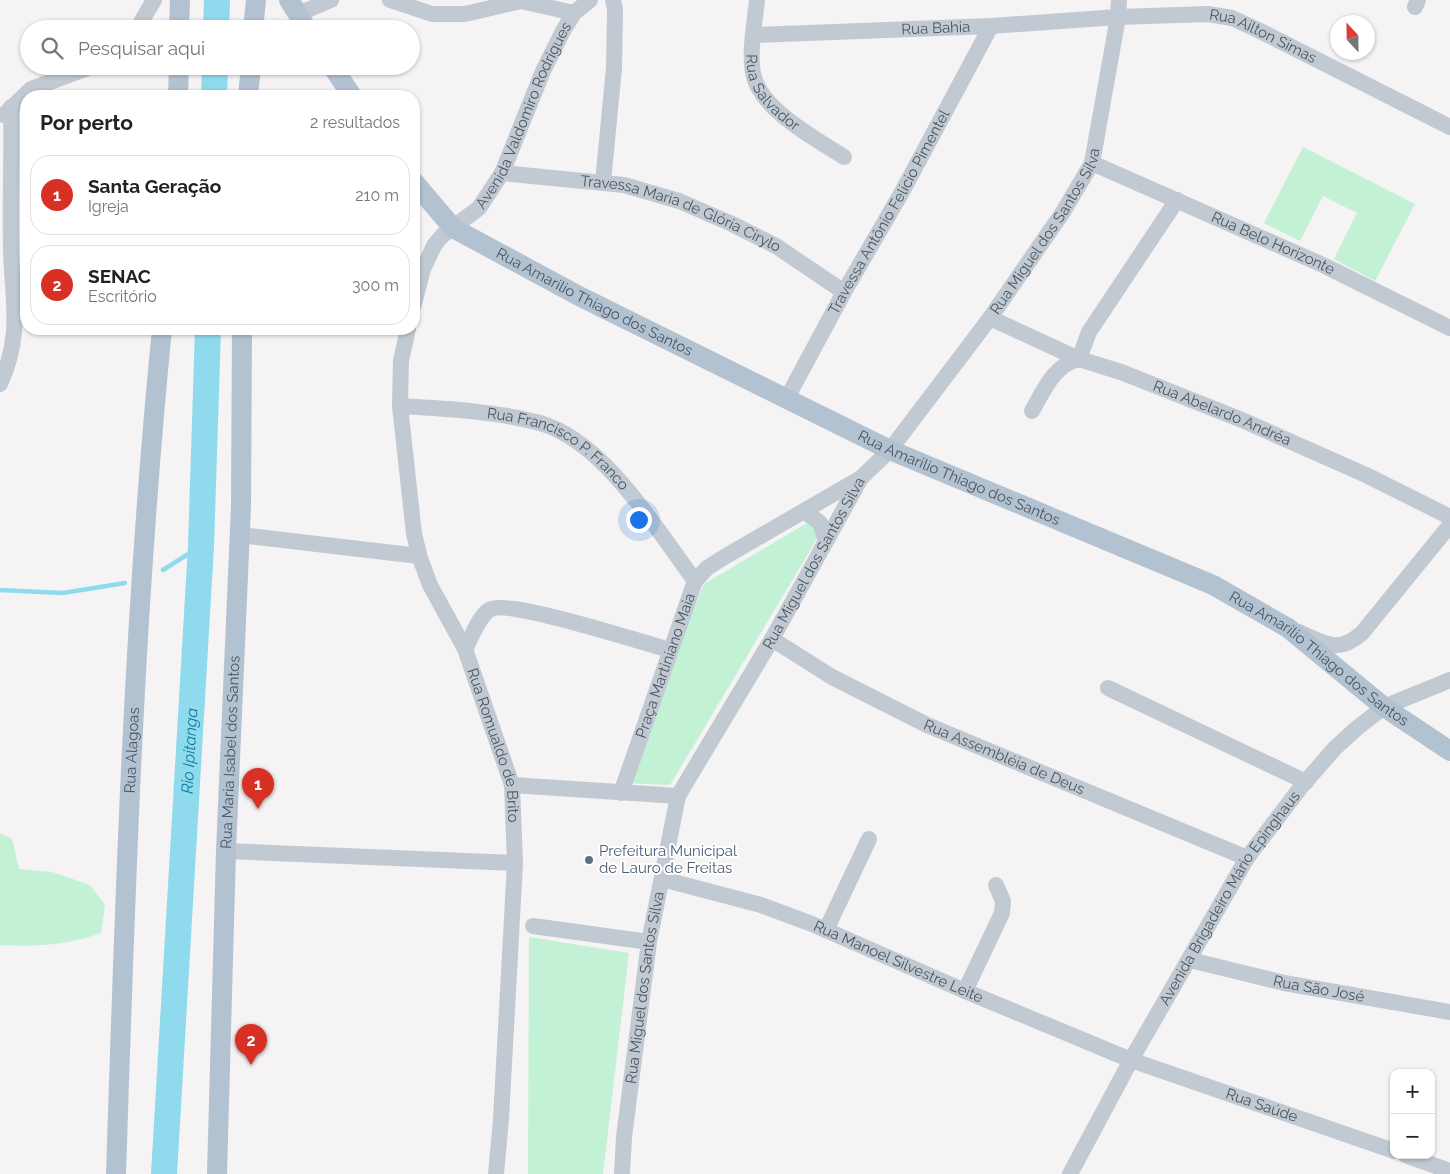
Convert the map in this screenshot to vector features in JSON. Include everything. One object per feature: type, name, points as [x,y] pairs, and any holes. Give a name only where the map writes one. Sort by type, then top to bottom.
[{"type":"main road","points":[[179,20],[180,0]]},
{"type":"main road","points":[[254,20],[256,0]]},
{"type":"main road","points":[[178,90],[179,75]]},
{"type":"main road","points":[[248,90],[249,75]]},
{"type":"main road","points":[[338,75],[348,90]]},
{"type":"main road","points":[[420,189],[453,228]]},
{"type":"main road","name":"Rua Amarilio Thiago dos Santos","points":[[453,228],[579,296],[890,450],[1213,585],[1288,628],[1384,708],[1450,751]]},
{"type":"main road","name":"Rua Alagoas","points":[[116,1174],[129,802],[146,482],[161,335]]},
{"type":"main road","name":"Rua Maria Isabel dos Santos","points":[[217,1174],[226,851],[240,535],[242,335]]},
{"type":"street","points":[[142,20],[154,0]]},
{"type":"street","points":[[298,14],[331,0]]},
{"type":"street","points":[[390,0],[432,14],[465,14],[521,1],[574,13]]},
{"type":"street","name":"Avenida Valdomiro Rodrigues","points":[[453,228],[478,208],[502,173],[543,71],[574,13],[590,0]]},
{"type":"street","points":[[603,182],[614,68],[615,10],[613,0]]},
{"type":"street","name":"Rua Salvador","points":[[757,0],[753,73],[760,90],[770,104],[844,157]]},
{"type":"street","name":"Rua Miguel dos Santos Silva","points":[[622,1174],[624,1137],[649,942],[678,796],[772,638],[861,478],[890,450],[990,318],[1063,212],[1092,164],[1118,17],[1119,0]]},
{"type":"street","name":"Rua Ailton Simas","points":[[1118,17],[1208,14],[1232,18],[1450,127]]},
{"type":"street","name":"Rua Bahia","points":[[754,35],[991,26],[1118,17]]},
{"type":"street","name":"Travessa Antônio Felício Pimentel","points":[[787,398],[844,292],[902,192],[991,26]]},
{"type":"street","points":[[30,90],[69,75]]},
{"type":"street","points":[[0,384],[12,353],[16,321],[5,113],[20,99]]},
{"type":"street","name":"Rua Belo Horizonte","points":[[1092,164],[1323,265],[1450,328]]},
{"type":"street","name":"Travessa Maria de Glória Cirylo","points":[[502,173],[624,185],[679,201],[730,223],[776,246],[844,292]]},
{"type":"street","points":[[1032,411],[1056,372],[1067,362],[1079,359],[1089,332],[1177,200]]},
{"type":"street","points":[[420,277],[435,244],[453,228]]},
{"type":"street","name":"Rua Abelardo Andréa","points":[[990,318],[1079,359],[1121,372],[1242,420],[1366,475],[1450,517]]},
{"type":"street","name":"Rua Romualdo de Brito","points":[[407,335],[401,362],[400,406],[414,534],[419,556],[430,585],[465,648],[512,784],[515,863],[501,1119],[496,1174]]},
{"type":"street","name":"Rua Francisco P. Franco","points":[[400,406],[504,416],[541,424],[568,436],[591,452],[612,473],[695,581]]},
{"type":"street","name":"Praça Martiniano Maia","points":[[622,793],[695,581],[707,568],[726,556],[861,478]]},
{"type":"street","points":[[804,511],[820,523],[826,541]]},
{"type":"street","points":[[1288,628],[1334,647],[1352,642],[1362,634],[1450,525]]},
{"type":"street","points":[[240,535],[419,556]]},
{"type":"street","points":[[465,648],[482,618],[490,610],[498,606],[541,614],[670,650]]},
{"type":"street","name":"Rua Assembléia de Deus","points":[[772,638],[840,681],[928,725],[1247,858]]},
{"type":"street","name":"Avenida Brigadeiro Mário Epinghaus","points":[[1070,1174],[1131,1060],[1247,858],[1335,748],[1384,708],[1450,680]]},
{"type":"street","points":[[1108,688],[1306,782]]},
{"type":"street","points":[[512,784],[678,796]]},
{"type":"street","points":[[826,930],[869,839]]},
{"type":"street","points":[[226,851],[515,863]]},
{"type":"street","name":"Rua Manoel Silvestre Leite","points":[[662,879],[761,905],[826,930],[965,991],[1131,1060]]},
{"type":"street","points":[[965,991],[1002,913],[1003,901],[996,885]]},
{"type":"street","points":[[533,926],[649,942]]},
{"type":"street","name":"Rua São José","points":[[1190,960],[1275,981],[1450,1012]]},
{"type":"street","name":"Rua Saúde","points":[[1131,1060],[1390,1151]]},
{"type":"street","points":[[1416,1159],[1450,1171]]},
{"type":"green space","points":[[1303,147],[1415,204],[1375,281],[1334,259],[1357,213],[1323,196],[1300,241],[1264,223]]},
{"type":"green space","points":[[807,523],[820,534],[670,785],[623,783],[704,584]]},
{"type":"green space","points":[[0,833],[12,839],[19,869],[52,872],[90,885],[105,905],[101,933],[51,944],[26,946],[0,945]]},
{"type":"green space","points":[[529,937],[629,953],[603,1174],[528,1174]]},
{"type":"waterway","name":"Rio Ipitanga","points":[[216,20],[217,0]]},
{"type":"waterway","name":"Rio Ipitanga","points":[[214,90],[215,75]]},
{"type":"waterway","name":"Rio Ipitanga","points":[[164,1174],[201,546],[208,335]]},
{"type":"waterway","points":[[163,570],[201,546]]},
{"type":"waterway","points":[[0,590],[63,593],[125,583]]},
{"type":"place","name":"Santa Geração","points":[[258,809]]},
{"type":"place","name":"Prefeitura Municipal de Lauro de Freitas","points":[[589,860]]},
{"type":"place","name":"SENAC","points":[[251,1065]]}]
